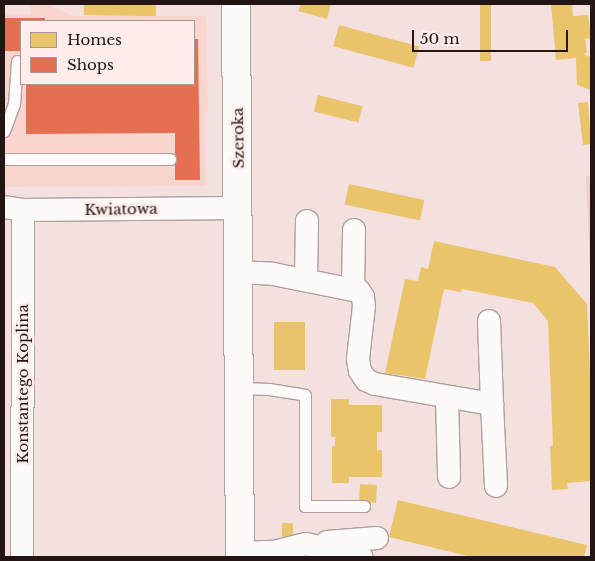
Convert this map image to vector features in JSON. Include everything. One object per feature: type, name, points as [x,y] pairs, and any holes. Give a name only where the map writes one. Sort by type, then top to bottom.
[{"type":"street","name":"Szeroka","points":[[236,4],[239,208],[240,555],[274,552],[306,544],[377,538]]},
{"type":"street","name":"Kwiatowa","points":[[13,208],[239,208]]},
{"type":"street","name":"Konstantego Koplina","points":[[13,208],[13,509],[22,557]]},
{"type":"street","points":[[306,221],[306,279]]},
{"type":"street","points":[[354,230],[354,289]]},
{"type":"street","points":[[238,272],[269,273],[359,291],[363,297],[358,359],[360,371],[366,380],[375,384],[447,398],[492,404]]},
{"type":"street","points":[[489,322],[496,486]]},
{"type":"street","points":[[447,398],[449,477]]},
{"type":"street","name":"Szeroka","points":[[306,544],[361,557]]},
{"type":"lane","points":[[4,131],[14,104],[17,61]]},
{"type":"lane","points":[[4,159],[170,159]]},
{"type":"lane","points":[[239,388],[269,389],[305,395],[305,506],[364,506]]},
{"type":"shaded area","points":[[31,4],[45,4],[74,16],[206,16],[208,109],[205,114],[206,186],[4,187],[4,14],[31,14]]},
{"type":"shaded area","points":[[586,176],[591,177],[591,291]]},
{"type":"building: Homes","points":[[84,4],[156,5],[156,16],[84,15]]},
{"type":"building: Homes","points":[[301,4],[331,4],[327,19],[298,11]]},
{"type":"building: Homes","points":[[480,4],[491,4],[491,61],[480,61]]},
{"type":"building: Homes","points":[[551,4],[572,4],[573,16],[588,15],[591,38],[585,39],[587,52],[584,55],[591,57],[591,90],[577,85],[576,58],[556,60]]},
{"type":"building: Homes","points":[[339,25],[419,46],[413,68],[333,46]]},
{"type":"building: Homes","points":[[318,95],[363,106],[359,123],[314,111]]},
{"type":"building: Homes","points":[[588,102],[591,144],[583,145],[578,103]]},
{"type":"building: Homes","points":[[349,184],[424,200],[420,221],[345,205]]},
{"type":"building: Homes","points":[[434,241],[555,267],[587,304],[591,398],[591,481],[567,483],[568,489],[552,490],[550,446],[553,446],[548,321],[533,303],[462,289],[461,292],[444,289],[425,379],[385,373],[405,279],[418,281],[421,267],[428,269]]},
{"type":"building: Homes","points":[[274,322],[305,322],[305,370],[274,370]]},
{"type":"building: Homes","points":[[331,399],[349,399],[349,405],[382,405],[382,432],[377,432],[377,450],[382,450],[382,477],[349,477],[349,483],[332,483],[332,446],[335,446],[335,437],[331,437]]},
{"type":"building: Homes","points":[[360,484],[377,485],[376,503],[359,502]]},
{"type":"building: Homes","points":[[398,500],[587,545],[584,557],[472,557],[389,537]]},
{"type":"building: Homes","points":[[282,523],[293,523],[293,537],[282,537]]},
{"type":"building: Shops","points":[[4,18],[45,18],[45,20],[20,20],[20,51],[4,51]]},
{"type":"building: Shops","points":[[195,39],[198,39],[200,180],[175,180],[175,133],[26,134],[26,85],[195,85]]}]
